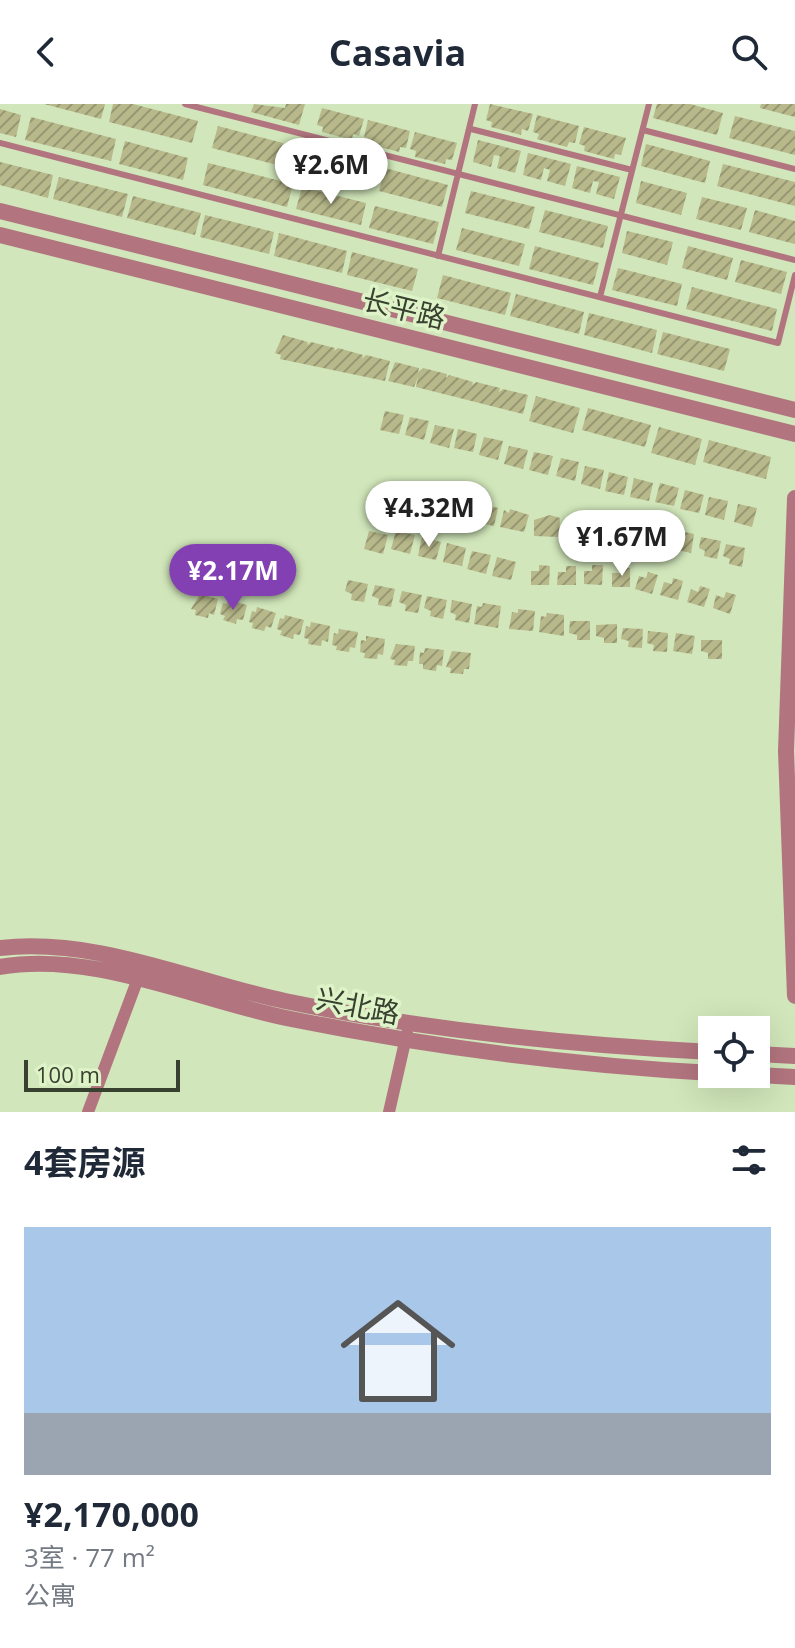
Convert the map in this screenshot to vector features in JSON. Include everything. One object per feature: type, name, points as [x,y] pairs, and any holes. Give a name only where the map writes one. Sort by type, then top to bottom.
[{"type":"street","name":"长平路","points":[[0,211],[795,410]]},
{"type":"street","name":"长平路","points":[[0,235],[795,434]]},
{"type":"street","points":[[795,498],[786,751],[795,996]]},
{"type":"street","name":"兴北路","points":[[0,948],[61,947],[286,1018],[406,1042],[549,1061],[698,1072]]},
{"type":"street","name":"兴北路","points":[[0,967],[61,964],[140,973],[409,1022],[615,1048],[698,1051]]},
{"type":"street","points":[[88,1112],[140,973]]},
{"type":"street","points":[[389,1112],[409,1022]]},
{"type":"street","points":[[770,1055],[795,1056]]},
{"type":"street","points":[[770,1076],[795,1077]]},
{"type":"lane","points":[[185,104],[795,260]]},
{"type":"lane","points":[[438,256],[475,104]]},
{"type":"lane","points":[[600,297],[649,104]]},
{"type":"lane","points":[[471,129],[632,170]]},
{"type":"lane","points":[[643,130],[795,169]]},
{"type":"lane","points":[[0,143],[778,343],[795,275]]},
{"type":"building","points":[[44,104],[105,104],[101,119]]},
{"type":"building","points":[[113,104],[133,104],[198,121],[192,143],[109,122]]},
{"type":"building","points":[[254,104],[285,108],[286,104],[305,104],[299,125],[251,112]]},
{"type":"building","points":[[490,104],[533,114],[528,131],[522,129],[521,135],[491,127],[492,122],[486,120]]},
{"type":"building","points":[[657,104],[690,104],[723,113],[717,135],[653,118]]},
{"type":"building","points":[[761,104],[795,104],[795,117],[760,108]]},
{"type":"building","points":[[322,108],[364,119],[359,136],[353,134],[352,140],[322,132],[323,127],[317,125]]},
{"type":"building","points":[[0,109],[21,115],[16,137],[0,133]]},
{"type":"building","points":[[537,115],[579,126],[575,143],[569,142],[567,147],[537,139],[539,134],[533,132]]},
{"type":"building","points":[[735,116],[795,131],[795,155],[729,138]]},
{"type":"building","points":[[31,117],[116,139],[111,161],[25,140]]},
{"type":"building","points":[[368,120],[410,131],[406,148],[400,147],[399,152],[369,144],[370,139],[364,137]]},
{"type":"building","points":[[218,126],[283,143],[277,165],[212,148]]},
{"type":"building","points":[[584,127],[626,138],[621,155],[615,154],[614,159],[584,151],[585,146],[579,144]]},
{"type":"building","points":[[415,132],[457,143],[452,160],[446,159],[445,164],[415,157],[416,151],[410,149]]},
{"type":"building","points":[[478,140],[521,151],[515,173],[497,168],[500,156],[494,155],[491,167],[473,162]]},
{"type":"building","points":[[125,141],[188,158],[183,180],[119,164]]},
{"type":"building","points":[[646,144],[710,161],[705,183],[641,166]]},
{"type":"building","points":[[291,145],[376,166],[370,188],[285,167]]},
{"type":"building","points":[[528,153],[571,164],[565,186],[547,181],[550,170],[544,168],[541,180],[523,175]]},
{"type":"building","points":[[0,162],[53,175],[48,198],[0,185]]},
{"type":"building","points":[[208,163],[293,184],[287,207],[203,185]]},
{"type":"building","points":[[723,164],[795,182],[795,206],[717,186]]},
{"type":"building","points":[[577,166],[620,177],[614,199],[596,194],[599,182],[593,181],[590,193],[572,188]]},
{"type":"building","points":[[385,168],[448,185],[442,207],[379,191]]},
{"type":"building","points":[[59,177],[128,194],[122,217],[53,199]]},
{"type":"building","points":[[641,181],[687,193],[681,215],[636,203]]},
{"type":"building","points":[[302,187],[366,203],[361,225],[296,209]]},
{"type":"building","points":[[471,191],[535,207],[529,229],[465,213]]},
{"type":"building","points":[[133,196],[201,213],[195,235],[127,218]]},
{"type":"building","points":[[702,197],[747,208],[741,230],[696,219]]},
{"type":"building","points":[[375,206],[439,222],[433,244],[369,228]]},
{"type":"building","points":[[545,210],[608,226],[603,248],[539,232]]},
{"type":"building","points":[[755,210],[795,221],[795,244],[749,232]]},
{"type":"building","points":[[205,215],[274,232],[269,254],[200,237]]},
{"type":"building","points":[[462,228],[525,244],[519,266],[456,250]]},
{"type":"building","points":[[627,231],[673,242],[667,265],[622,253]]},
{"type":"building","points":[[279,233],[347,251],[342,273],[274,256]]},
{"type":"building","points":[[535,246],[599,263],[593,285],[529,269]]},
{"type":"building","points":[[688,246],[733,258],[727,280],[682,268]]},
{"type":"building","points":[[352,252],[418,269],[412,291],[347,275]]},
{"type":"building","points":[[741,260],[787,272],[781,294],[735,282]]},
{"type":"building","points":[[618,268],[682,284],[677,306],[612,290]]},
{"type":"building","points":[[443,275],[511,293],[505,315],[437,298]]},
{"type":"building","points":[[692,287],[777,309],[772,331],[686,309]]},
{"type":"building","points":[[516,294],[584,312],[579,334],[510,316]]},
{"type":"building","points":[[589,313],[657,330],[652,353],[584,335]]},
{"type":"building","points":[[663,332],[730,349],[724,371],[657,354]]},
{"type":"building","points":[[283,335],[308,342],[307,345],[311,342],[335,348],[334,351],[338,348],[363,355],[362,359],[366,355],[390,361],[385,381],[280,359],[281,355],[275,353]]},
{"type":"building","points":[[395,362],[419,368],[418,372],[423,368],[447,374],[446,379],[449,375],[473,382],[472,385],[476,382],[500,388],[499,392],[503,389],[528,395],[523,414],[416,387],[418,377],[414,387],[388,381]]},
{"type":"building","points":[[536,396],[580,408],[573,433],[529,421]]},
{"type":"building","points":[[588,408],[651,425],[645,447],[582,430]]},
{"type":"building","points":[[385,411],[404,415],[399,434],[380,430]]},
{"type":"building","points":[[410,417],[429,421],[424,440],[405,435]]},
{"type":"building","points":[[435,425],[454,429],[449,448],[430,443]]},
{"type":"building","points":[[659,427],[702,439],[695,465],[651,453]]},
{"type":"building","points":[[458,429],[477,434],[473,452],[454,448]]},
{"type":"building","points":[[484,437],[503,441],[498,460],[479,455]]},
{"type":"building","points":[[709,440],[771,457],[766,479],[703,462]]},
{"type":"building","points":[[509,446],[528,450],[523,469],[504,464]]},
{"type":"building","points":[[534,452],[553,456],[548,475],[529,470]]},
{"type":"building","points":[[561,458],[579,462],[575,481],[556,476]]},
{"type":"building","points":[[585,466],[604,470],[600,489],[581,484]]},
{"type":"building","points":[[609,472],[628,477],[624,495],[605,491]]},
{"type":"building","points":[[634,478],[653,483],[649,501],[630,497]]},
{"type":"building","points":[[660,483],[679,488],[674,506],[655,502]]},
{"type":"building","points":[[402,484],[421,489],[417,507],[398,503]]},
{"type":"building","points":[[429,489],[448,493],[444,512],[425,507]]},
{"type":"building","points":[[685,490],[704,495],[699,513],[680,509]]},
{"type":"building","points":[[454,496],[473,501],[468,519],[449,515]]},
{"type":"building","points":[[709,497],[728,501],[724,520],[705,515]]},
{"type":"building","points":[[480,503],[498,508],[494,526],[475,522]]},
{"type":"building","points":[[738,504],[757,508],[752,527],[734,522]]},
{"type":"building","points":[[510,509],[529,515],[524,532],[500,527],[504,510],[509,513]]},
{"type":"building","points":[[550,515],[560,518],[559,537],[534,536],[534,520]]},
{"type":"building","points":[[566,518],[587,518],[587,537],[573,537],[573,532],[566,530]]},
{"type":"building","points":[[623,518],[643,522],[639,540],[626,538],[627,532],[620,530]]},
{"type":"building","points":[[592,520],[612,521],[612,540],[599,540],[599,534],[591,532]]},
{"type":"building","points":[[649,524],[669,528],[665,546],[652,544],[653,538],[646,535]]},
{"type":"building","points":[[675,530],[694,534],[691,553],[677,550],[678,545],[672,541]]},
{"type":"building","points":[[369,531],[388,535],[383,554],[364,549]]},
{"type":"building","points":[[396,531],[415,535],[410,554],[391,549]]},
{"type":"building","points":[[422,537],[441,542],[436,560],[418,556]]},
{"type":"building","points":[[701,537],[721,541],[717,559],[704,556],[705,551],[699,548]]},
{"type":"building","points":[[447,543],[466,548],[462,566],[443,562]]},
{"type":"building","points":[[726,544],[745,548],[742,567],[729,564],[730,559],[723,556]]},
{"type":"building","points":[[472,551],[491,555],[486,574],[467,569]]},
{"type":"building","points":[[497,557],[516,562],[511,580],[492,576]]},
{"type":"building","points":[[539,565],[550,566],[549,585],[531,585],[531,571],[539,571]]},
{"type":"building","points":[[592,565],[603,565],[602,585],[584,584],[584,571],[592,571]]},
{"type":"building","points":[[566,566],[576,566],[576,585],[557,585],[558,572],[566,572]]},
{"type":"building","points":[[620,567],[630,568],[630,587],[612,587],[612,573],[620,573]]},
{"type":"building","points":[[648,572],[658,575],[652,594],[635,589],[639,576],[646,578]]},
{"type":"building","points":[[673,578],[683,581],[678,600],[660,595],[664,582],[672,584]]},
{"type":"building","points":[[348,580],[368,584],[364,602],[351,600],[352,594],[345,591]]},
{"type":"building","points":[[375,585],[395,589],[391,607],[378,605],[379,599],[372,596]]},
{"type":"building","points":[[700,586],[710,589],[704,607],[687,602],[691,589],[698,592]]},
{"type":"building","points":[[402,591],[422,595],[418,613],[405,611],[406,605],[399,602]]},
{"type":"building","points":[[726,592],[736,595],[730,614],[713,608],[716,595],[724,598]]},
{"type":"building","points":[[200,594],[218,599],[214,615],[209,613],[208,618],[195,615],[196,610],[191,609]]},
{"type":"building","points":[[427,596],[447,600],[443,619],[430,616],[431,611],[424,608]]},
{"type":"building","points":[[228,600],[247,605],[243,620],[237,619],[236,624],[223,620],[225,616],[220,614],[223,603],[227,604]]},
{"type":"building","points":[[452,600],[472,604],[469,623],[455,620],[456,615],[450,612]]},
{"type":"building","points":[[483,603],[501,606],[498,628],[474,624],[477,606],[482,607]]},
{"type":"building","points":[[257,607],[276,613],[271,628],[266,626],[264,631],[252,628],[253,623],[249,622],[252,611],[256,612]]},
{"type":"building","points":[[518,609],[535,611],[533,631],[509,629],[512,612],[518,613]]},
{"type":"building","points":[[547,613],[564,615],[564,636],[539,632],[541,616],[546,617]]},
{"type":"building","points":[[285,615],[304,620],[300,635],[294,634],[293,639],[280,635],[282,631],[277,629],[280,618],[284,619]]},
{"type":"building","points":[[570,621],[590,621],[590,640],[577,640],[577,635],[569,633]]},
{"type":"building","points":[[311,622],[330,626],[328,642],[322,640],[321,646],[308,644],[309,639],[304,638],[306,626],[310,627]]},
{"type":"building","points":[[617,624],[617,643],[604,643],[604,638],[596,636],[596,625]]},
{"type":"building","points":[[623,628],[643,629],[642,648],[628,647],[629,641],[621,639]]},
{"type":"building","points":[[339,629],[358,632],[355,648],[350,647],[349,652],[336,650],[337,646],[332,645],[334,633],[338,634]]},
{"type":"building","points":[[648,631],[668,633],[667,652],[653,651],[654,645],[647,643]]},
{"type":"building","points":[[676,633],[695,636],[692,654],[673,651]]},
{"type":"building","points":[[366,636],[385,639],[383,655],[378,654],[377,659],[364,658],[365,653],[360,652],[361,640],[366,641]]},
{"type":"building","points":[[701,640],[722,640],[722,659],[708,659],[708,653],[701,651]]},
{"type":"building","points":[[396,644],[415,646],[413,661],[408,661],[407,666],[394,665],[395,660],[390,659]]},
{"type":"building","points":[[425,648],[444,650],[442,666],[437,665],[436,671],[423,669],[423,664],[419,664],[420,652],[424,653]]},
{"type":"building","points":[[452,651],[471,653],[469,669],[464,669],[463,674],[450,673],[451,668],[446,667]]}]
